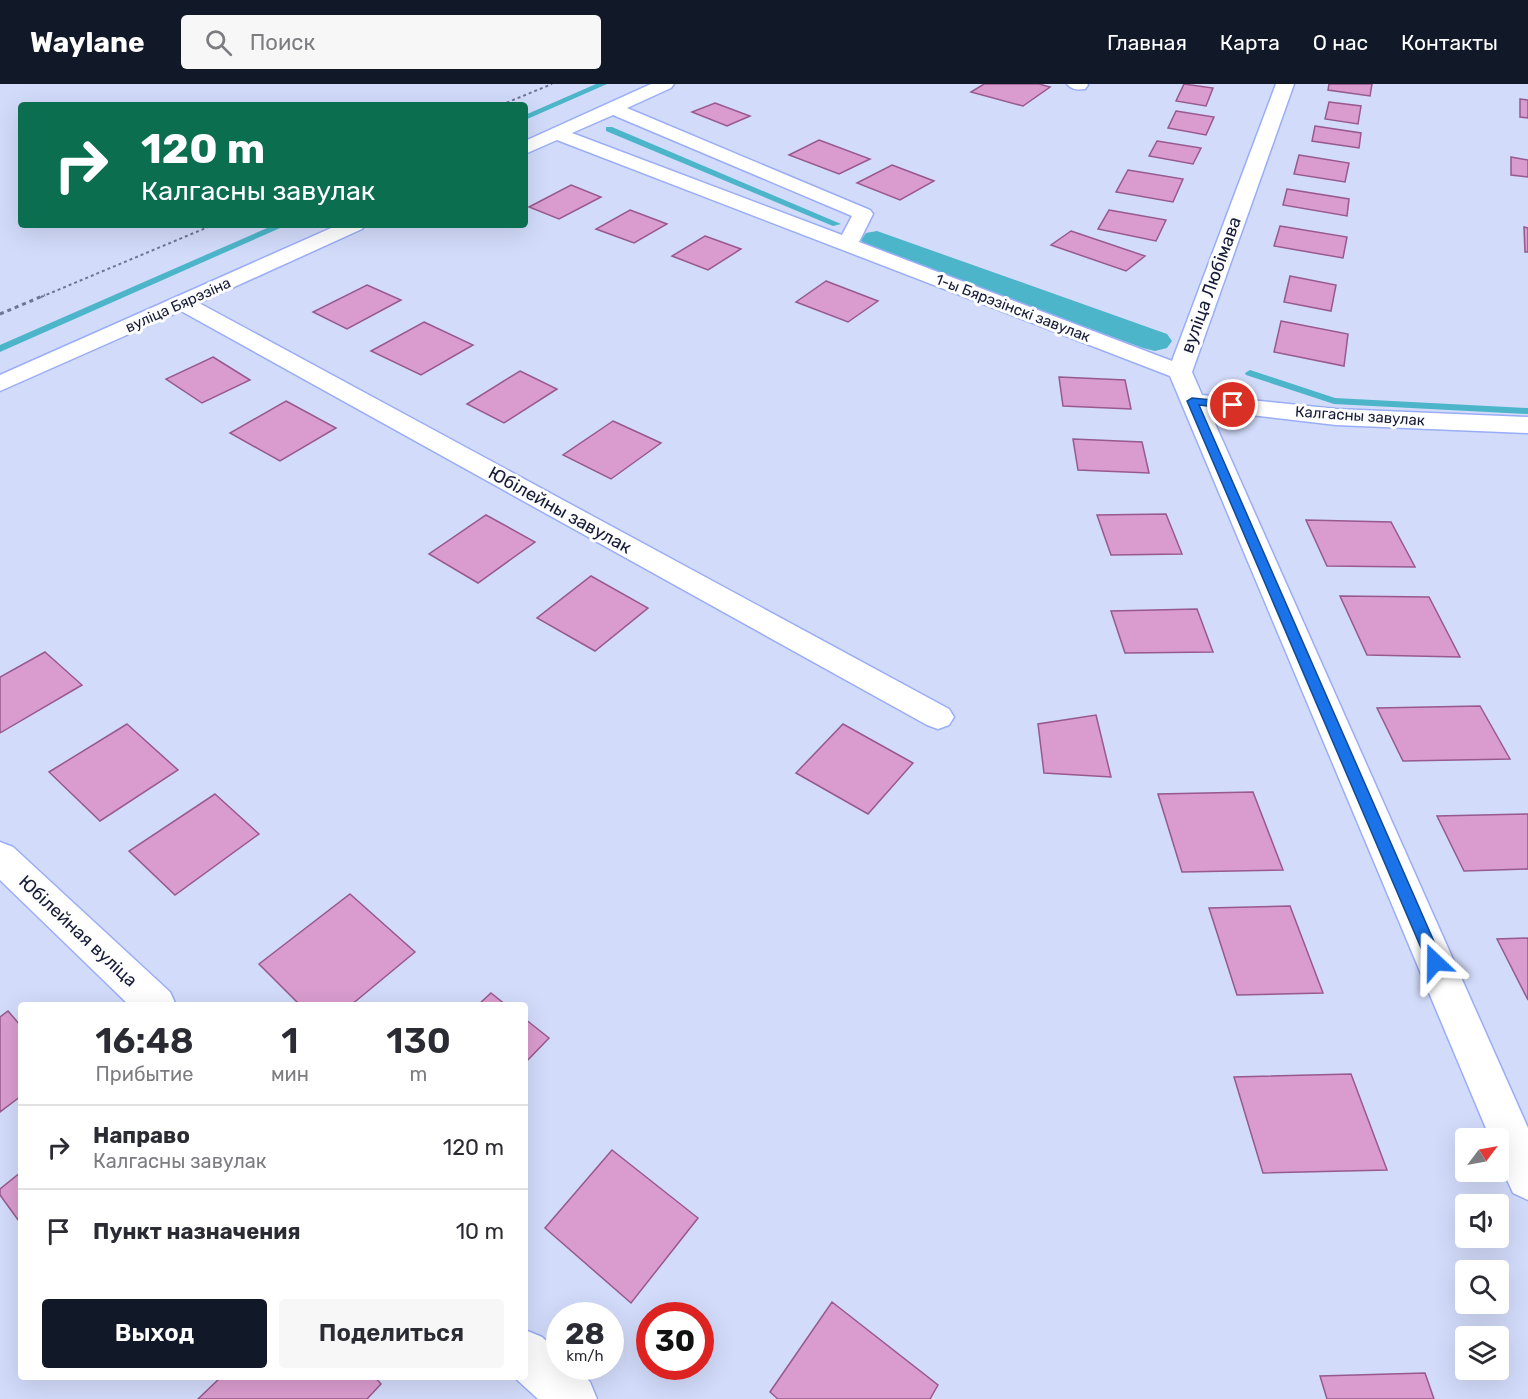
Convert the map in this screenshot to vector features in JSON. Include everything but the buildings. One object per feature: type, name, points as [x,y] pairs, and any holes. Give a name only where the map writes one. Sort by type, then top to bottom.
[{"type":"street","points":[[528,147],[665,84]]},
{"type":"street","name":"вуліца Любімава","points":[[1285,84],[1180,372],[1528,1178]]},
{"type":"street","points":[[612,108],[862,214],[847,245]]},
{"type":"street","name":"1-ы Бярэзінскі завулак","points":[[557,134],[1180,372]]},
{"type":"street","name":"вуліца Бярэзіна","points":[[0,384],[348,228]]},
{"type":"street","name":"Юбілейны завулак","points":[[183,303],[938,717]]},
{"type":"street","name":"Калгасны завулак","points":[[1192,401],[1336,417],[1528,425]]},
{"type":"street","name":"Юбілейная вуліца","points":[[0,857],[153,1002]]},
{"type":"street","points":[[528,1357],[573,1399]]},
{"type":"path","points":[[508,102],[552,84]]},
{"type":"path","points":[[0,314],[206,228]]},
{"type":"waterway","points":[[528,117],[603,84]]},
{"type":"waterway","points":[[609,129],[836,224]]},
{"type":"waterway","points":[[0,349],[275,228]]},
{"type":"waterway","points":[[877,240],[1155,341]]},
{"type":"waterway","points":[[1250,373],[1334,401],[1528,411]]},
{"type":"route","points":[[1233,405],[1192,401],[1435,962]]}]
